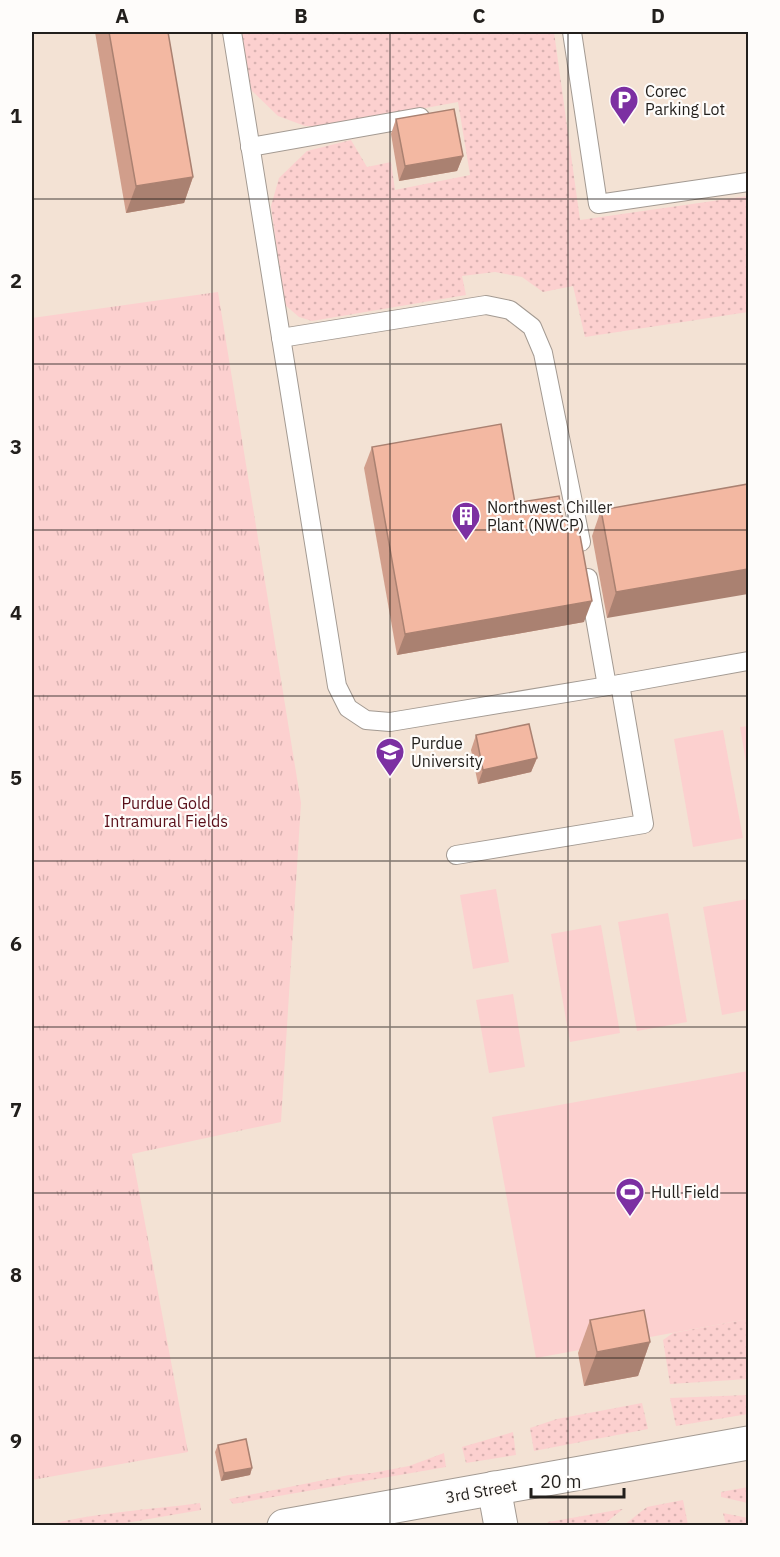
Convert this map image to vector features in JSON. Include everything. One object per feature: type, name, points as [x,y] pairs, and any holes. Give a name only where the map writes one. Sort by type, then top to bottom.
[{"type":"street","name":"3rd Street","points":[[284,1526],[748,1443]]},
{"type":"street","points":[[494,1488],[501,1526]]},
{"type":"lane","points":[[232,32],[337,686],[348,708],[366,720],[390,722],[748,661]]},
{"type":"lane","points":[[572,32],[598,204],[748,182]]},
{"type":"lane","points":[[250,147],[438,114]]},
{"type":"lane","points":[[281,338],[486,305],[510,310],[532,327],[543,353],[585,560],[644,824],[456,855]]},
{"type":"shaded area","name":"Purdue University","points":[[32,32],[748,32],[748,1525],[32,1525]]},
{"type":"green space","points":[[239,32],[554,32],[580,220],[748,196],[748,312],[585,337],[573,286],[543,292],[522,277],[495,272],[462,276],[466,295],[312,321],[299,317],[284,304],[271,206],[279,178],[307,151],[351,140],[367,167],[391,162],[395,190],[470,175],[458,102],[328,126],[305,126],[278,116],[250,89]]},
{"type":"green space","name":"Purdue Gold Intramural Fields","points":[[218,292],[301,803],[281,1122],[132,1154],[188,1452],[32,1480],[32,318]]},
{"type":"green space","points":[[748,726],[748,774],[740,727]]},
{"type":"green space","points":[[723,730],[743,838],[693,847],[674,739]]},
{"type":"green space","points":[[496,889],[509,962],[473,969],[460,895]]},
{"type":"green space","points":[[748,899],[748,1010],[722,1015],[703,907]]},
{"type":"green space","points":[[668,913],[687,1022],[637,1031],[618,922]]},
{"type":"green space","points":[[601,925],[620,1033],[570,1042],[551,934]]},
{"type":"green space","points":[[513,994],[525,1067],[489,1073],[476,1000]]},
{"type":"green space","name":"Hull Field","points":[[748,1071],[748,1319],[536,1358],[492,1117]]},
{"type":"green space","points":[[748,1319],[748,1379],[670,1384],[663,1340],[673,1333]]},
{"type":"green space","points":[[748,1395],[748,1414],[676,1426],[670,1398]]},
{"type":"green space","points":[[642,1403],[648,1429],[534,1451],[530,1428],[557,1419]]},
{"type":"green space","points":[[513,1432],[516,1455],[466,1463],[462,1447]]},
{"type":"green space","points":[[444,1453],[446,1467],[233,1504],[229,1499],[349,1475],[409,1466]]},
{"type":"green space","points":[[748,1487],[748,1503],[721,1497],[721,1492]]},
{"type":"green space","points":[[683,1500],[688,1525],[624,1525],[647,1507]]},
{"type":"green space","points":[[200,1503],[201,1510],[114,1525],[48,1525],[104,1514]]},
{"type":"green space","points":[[623,1509],[603,1525],[546,1525],[548,1522]]},
{"type":"green space","points":[[723,1513],[748,1518],[748,1525],[726,1525]]},
{"type":"building","points":[[109,32],[168,32],[193,177],[136,186]]},
{"type":"building","points":[[454,109],[463,156],[405,166],[396,119]]},
{"type":"building","name":"Northwest Chiller Plant (NWCP)","points":[[501,424],[515,503],[559,496],[563,522],[577,519],[592,601],[405,634],[372,447]]},
{"type":"building","points":[[748,484],[748,569],[616,592],[601,510]]},
{"type":"building","points":[[529,724],[537,758],[483,770],[476,735]]},
{"type":"building","points":[[644,1310],[650,1342],[597,1352],[590,1320]]},
{"type":"building","points":[[246,1439],[252,1468],[224,1473],[218,1445]]},
{"type":"place","name":"Corec Parking Lot","points":[[624,126]]},
{"type":"place","name":"Northwest Chiller Plant (NWCP)","points":[[466,542]]},
{"type":"place","name":"Purdue University","points":[[390,778]]},
{"type":"place","name":"Hull Field","points":[[630,1218]]}]
